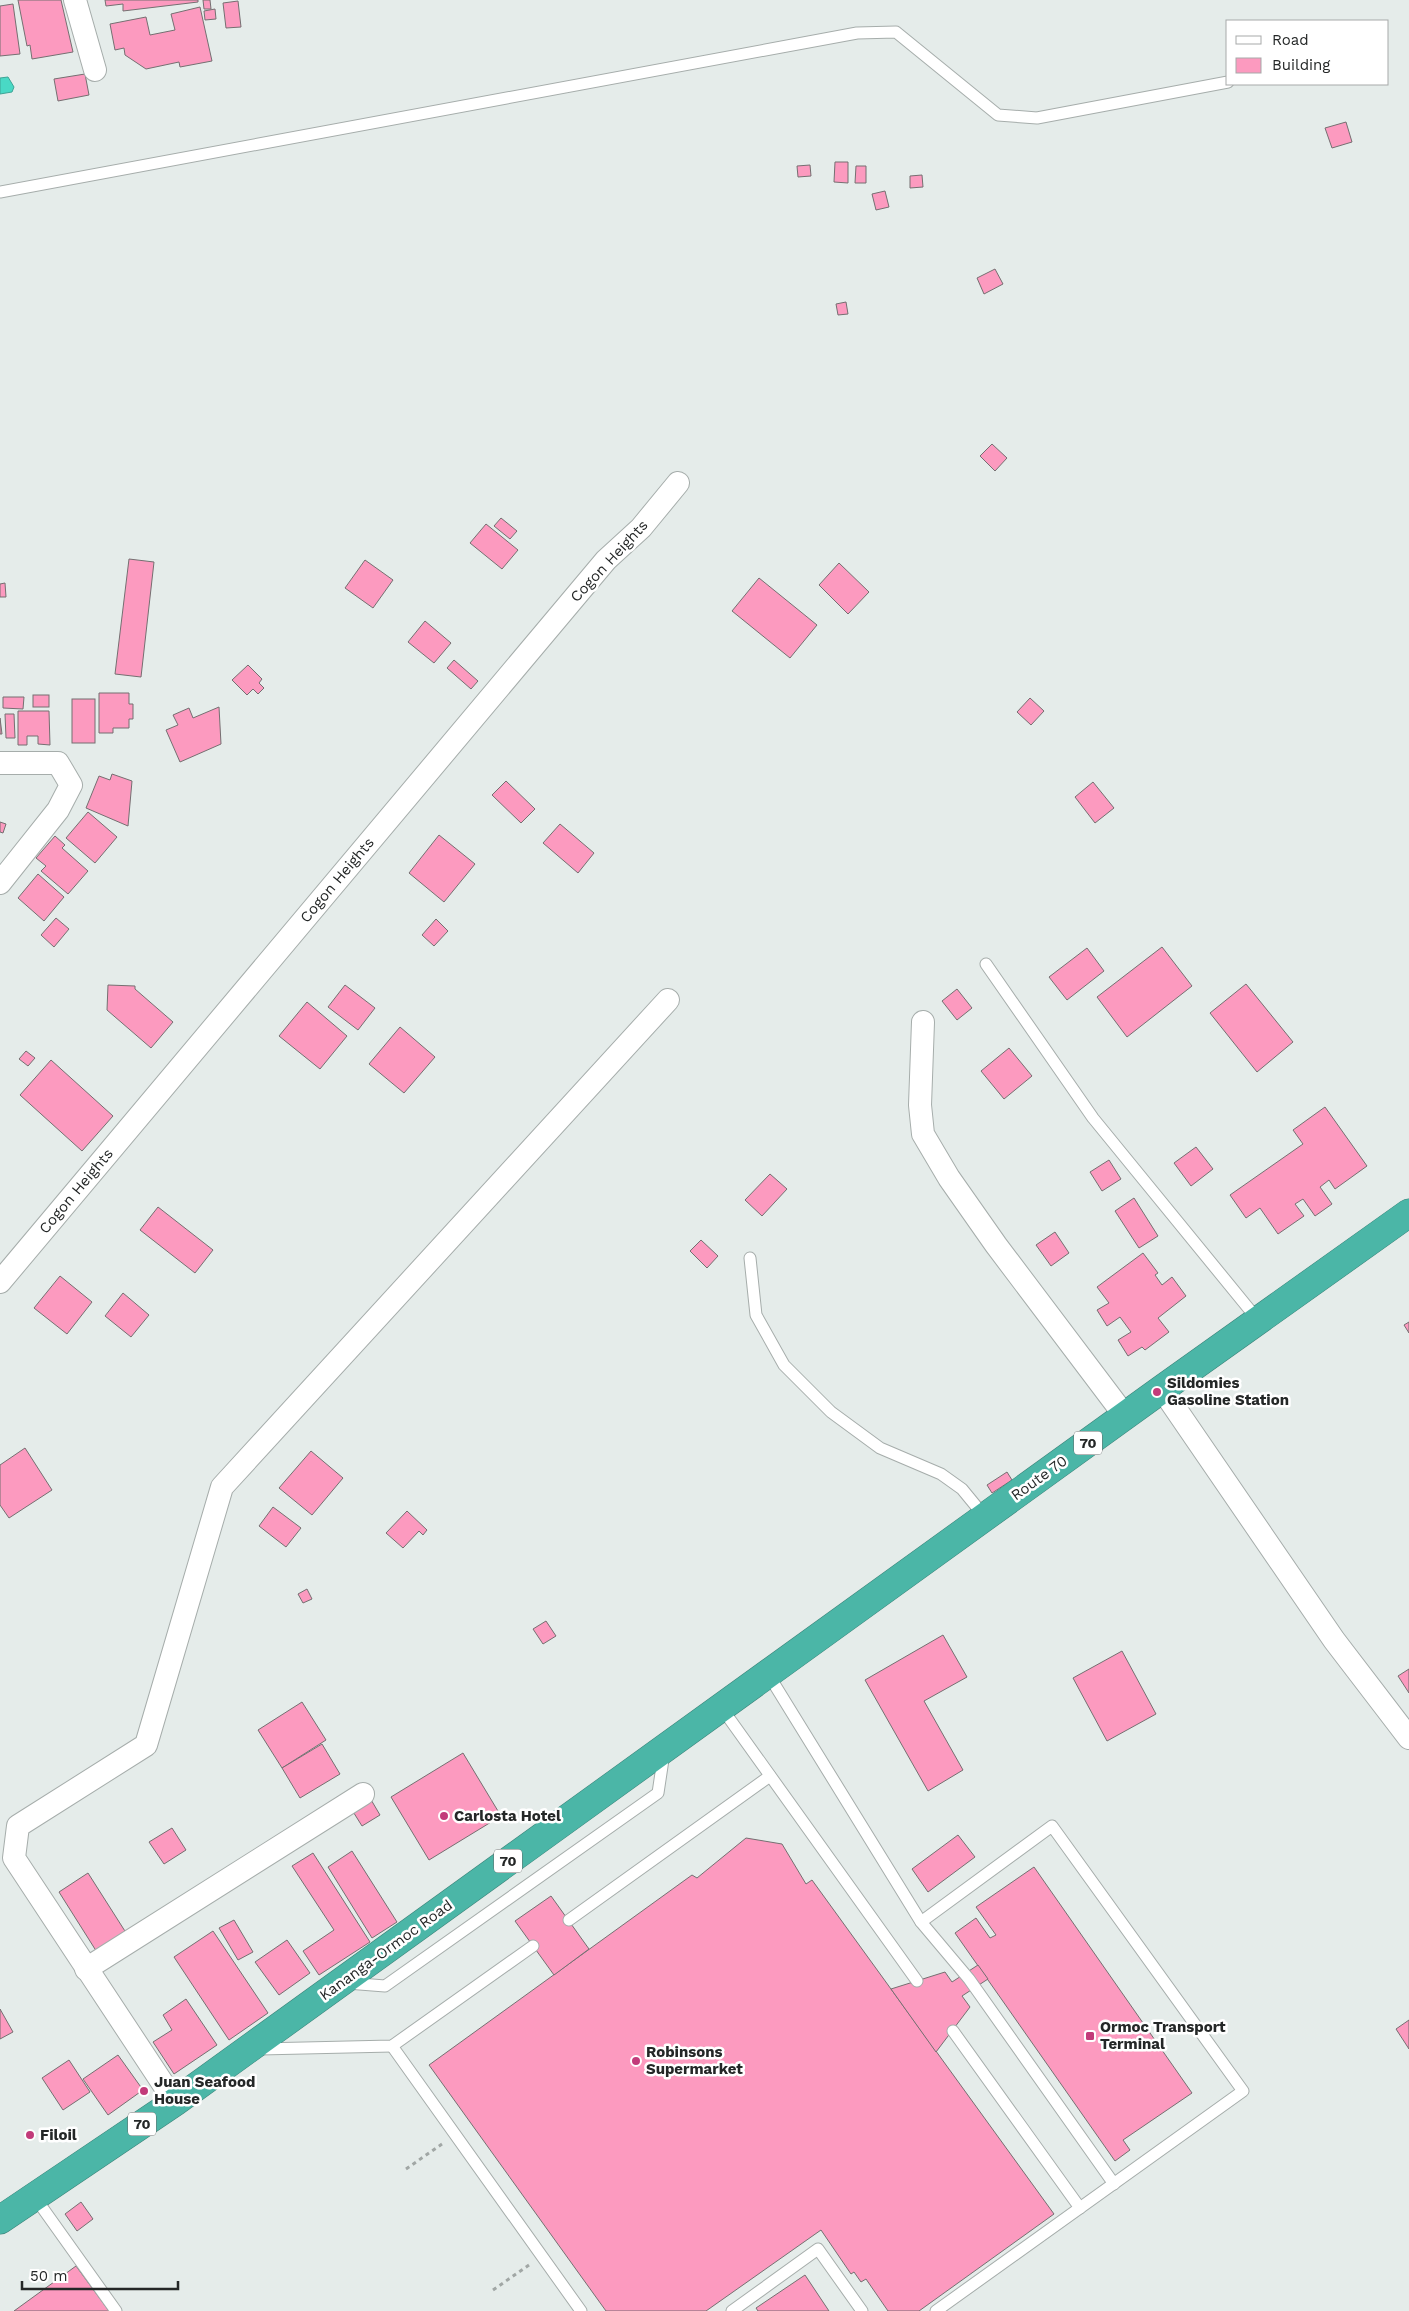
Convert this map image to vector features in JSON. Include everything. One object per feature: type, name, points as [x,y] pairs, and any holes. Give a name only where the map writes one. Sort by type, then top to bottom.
[{"type":"highway","name":"Route 70","points":[[768,1674],[1409,1213]]},
{"type":"highway","name":"Kananga-Ormoc Road","points":[[0,2220],[175,2102],[768,1674]]},
{"type":"highway","name":"70","points":[[0,2205],[34,2196]]},
{"type":"street","points":[[75,0],[95,70]]},
{"type":"street","name":"Cogon Heights","points":[[0,1282],[606,560],[641,528],[678,483]]},
{"type":"street","points":[[0,763],[58,763],[71,785],[58,810],[0,883]]},
{"type":"street","points":[[175,2102],[14,1858],[18,1826],[146,1745],[222,1487],[668,1000]]},
{"type":"street","points":[[923,1022],[920,1105],[923,1134],[949,1178],[996,1245],[1125,1416]]},
{"type":"street","points":[[1162,1389],[1334,1640],[1409,1738]]},
{"type":"street","points":[[86,1969],[363,1794]]},
{"type":"lane","points":[[0,192],[857,33],[896,32],[998,115],[1037,118],[1226,82]]},
{"type":"lane","points":[[986,964],[1093,1118],[1259,1321]]},
{"type":"lane","points":[[750,1258],[756,1315],[784,1365],[831,1412],[880,1448],[941,1474],[962,1489],[985,1517]]},
{"type":"lane","points":[[768,1674],[921,1922],[969,1979],[1114,2184]]},
{"type":"lane","points":[[721,1707],[917,1981]]},
{"type":"lane","points":[[568,1920],[770,1776]]},
{"type":"lane","points":[[921,1922],[1052,1826],[1243,2092],[936,2311]]},
{"type":"lane","points":[[248,2049],[392,2046],[533,1946]]},
{"type":"lane","points":[[953,2031],[1080,2208]]},
{"type":"lane","points":[[392,2046],[454,2136],[582,2311]]},
{"type":"lane","points":[[34,2196],[116,2311]]},
{"type":"lane","points":[[732,2311],[818,2250],[862,2311]]},
{"type":"path","points":[[406,2169],[454,2136]]},
{"type":"path","points":[[493,2290],[542,2255]]},
{"type":"shaded area","points":[[8,77],[14,87],[12,92],[0,94],[0,78]]},
{"type":"building","points":[[18,0],[61,0],[73,52],[32,59],[30,45],[27,46]]},
{"type":"building","points":[[105,0],[198,0],[198,2],[123,11],[123,4],[106,6]]},
{"type":"building","points":[[203,0],[210,0],[211,9],[204,9]]},
{"type":"building","points":[[238,1],[241,27],[226,28],[223,3]]},
{"type":"building","points":[[13,4],[20,54],[0,56],[0,6]]},
{"type":"building","points":[[200,7],[212,61],[180,67],[179,62],[146,69],[125,55],[124,48],[115,50],[110,24],[146,17],[150,35],[175,30],[171,14]]},
{"type":"building","points":[[215,9],[216,19],[205,20],[204,11]]},
{"type":"building","points":[[85,74],[89,95],[58,101],[54,79]]},
{"type":"building","points":[[1346,122],[1352,142],[1332,148],[1325,128]]},
{"type":"building","points":[[835,162],[848,162],[848,183],[834,182]]},
{"type":"building","points":[[810,165],[811,176],[798,177],[797,166]]},
{"type":"building","points":[[856,166],[866,166],[866,183],[855,183]]},
{"type":"building","points":[[922,175],[923,187],[910,188],[910,176]]},
{"type":"building","points":[[885,191],[889,207],[876,210],[872,194]]},
{"type":"building","points":[[995,269],[1003,284],[984,294],[977,278]]},
{"type":"building","points":[[846,302],[848,314],[838,315],[836,304]]},
{"type":"building","points":[[992,444],[1007,458],[995,471],[980,456]]},
{"type":"building","points":[[501,518],[517,531],[510,539],[494,526]]},
{"type":"building","points":[[486,524],[518,550],[502,569],[470,543]]},
{"type":"building","points":[[129,559],[154,562],[141,677],[115,674]]},
{"type":"building","points":[[365,560],[393,580],[373,608],[345,588]]},
{"type":"building","points":[[839,563],[869,592],[848,614],[819,585]]},
{"type":"building","points":[[759,578],[817,625],[790,658],[732,611]]},
{"type":"building","points":[[5,583],[6,597],[0,597],[0,584]]},
{"type":"building","points":[[425,621],[451,643],[434,663],[408,642]]},
{"type":"building","points":[[454,660],[478,681],[471,689],[447,668]]},
{"type":"building","points":[[248,665],[262,679],[259,683],[264,688],[258,694],[253,689],[247,695],[232,680]]},
{"type":"building","points":[[99,693],[129,693],[129,704],[133,704],[133,719],[129,719],[129,728],[113,728],[113,733],[99,733]]},
{"type":"building","points":[[33,695],[49,695],[49,707],[33,707]]},
{"type":"building","points":[[3,697],[24,697],[23,709],[3,708]]},
{"type":"building","points":[[1030,698],[1044,711],[1031,725],[1017,712]]},
{"type":"building","points":[[72,699],[95,699],[95,743],[72,743]]},
{"type":"building","points":[[219,707],[221,744],[180,762],[166,730],[178,725],[173,715],[189,708],[193,718]]},
{"type":"building","points":[[18,711],[49,711],[50,745],[38,744],[38,736],[27,736],[27,745],[18,745]]},
{"type":"building","points":[[5,714],[14,714],[15,738],[6,738]]},
{"type":"building","points":[[0,718],[2,734],[0,734]]},
{"type":"building","points":[[112,774],[132,781],[128,826],[86,808],[99,776],[110,780]]},
{"type":"building","points":[[506,781],[535,809],[521,823],[492,795]]},
{"type":"building","points":[[1093,782],[1114,808],[1095,823],[1075,797]]},
{"type":"building","points":[[88,812],[117,837],[95,863],[66,838]]},
{"type":"building","points":[[0,822],[6,824],[3,833],[0,832]]},
{"type":"building","points":[[560,824],[594,853],[578,873],[543,843]]},
{"type":"building","points":[[439,835],[475,864],[444,902],[409,873]]},
{"type":"building","points":[[55,836],[65,845],[62,848],[88,871],[68,894],[41,871],[46,866],[36,858]]},
{"type":"building","points":[[38,874],[64,897],[44,921],[18,898]]},
{"type":"building","points":[[56,918],[69,929],[54,947],[41,935]]},
{"type":"building","points":[[436,919],[448,931],[434,946],[422,935]]},
{"type":"building","points":[[1162,947],[1192,986],[1127,1037],[1097,997]]},
{"type":"building","points":[[1087,948],[1104,971],[1067,1000],[1049,977]]},
{"type":"building","points":[[1246,984],[1293,1042],[1257,1072],[1210,1013]]},
{"type":"building","points":[[108,985],[135,986],[135,989],[173,1022],[151,1048],[107,1010]]},
{"type":"building","points":[[345,985],[375,1008],[358,1030],[328,1007]]},
{"type":"building","points":[[957,989],[972,1008],[957,1020],[942,1001]]},
{"type":"building","points":[[307,1002],[347,1036],[320,1069],[279,1036]]},
{"type":"building","points":[[400,1027],[435,1057],[404,1093],[369,1064]]},
{"type":"building","points":[[1009,1048],[1032,1076],[1004,1099],[981,1071]]},
{"type":"building","points":[[26,1051],[35,1058],[28,1066],[19,1059]]},
{"type":"building","points":[[51,1060],[113,1116],[82,1151],[20,1095]]},
{"type":"building","points":[[1325,1107],[1367,1166],[1335,1189],[1329,1180],[1320,1187],[1332,1204],[1315,1216],[1303,1199],[1295,1204],[1304,1216],[1278,1234],[1260,1208],[1246,1218],[1230,1195],[1303,1144],[1293,1130]]},
{"type":"building","points":[[1196,1147],[1213,1169],[1191,1186],[1174,1163]]},
{"type":"building","points":[[1109,1160],[1121,1179],[1102,1191],[1090,1172]]},
{"type":"building","points":[[770,1174],[787,1189],[762,1216],[745,1200]]},
{"type":"building","points":[[1134,1198],[1158,1236],[1139,1248],[1115,1211]]},
{"type":"building","points":[[158,1207],[213,1250],[195,1273],[140,1230]]},
{"type":"building","points":[[1055,1232],[1069,1253],[1051,1266],[1036,1245]]},
{"type":"building","points":[[701,1240],[718,1256],[707,1268],[690,1251]]},
{"type":"building","points":[[1143,1253],[1158,1273],[1155,1275],[1162,1285],[1172,1277],[1186,1296],[1158,1318],[1169,1332],[1145,1350],[1142,1347],[1128,1356],[1118,1340],[1131,1332],[1120,1317],[1107,1326],[1097,1310],[1109,1303],[1097,1287]]},
{"type":"building","points":[[60,1276],[92,1302],[67,1334],[34,1308]]},
{"type":"building","points":[[123,1293],[149,1315],[131,1337],[105,1316]]},
{"type":"building","points":[[1409,1322],[1409,1333],[1404,1325]]},
{"type":"building","points":[[25,1448],[52,1490],[9,1518],[0,1505],[0,1465]]},
{"type":"building","points":[[311,1451],[343,1478],[312,1515],[279,1488]]},
{"type":"building","points":[[1007,1472],[1012,1480],[992,1493],[987,1485]]},
{"type":"building","points":[[273,1507],[301,1528],[286,1547],[259,1526]]},
{"type":"building","points":[[407,1511],[427,1530],[423,1535],[419,1531],[403,1548],[386,1533]]},
{"type":"building","points":[[307,1589],[312,1599],[303,1603],[298,1594]]},
{"type":"building","points":[[546,1621],[556,1636],[543,1644],[533,1629]]},
{"type":"building","points":[[943,1635],[967,1677],[924,1701],[963,1770],[928,1791],[865,1680]]},
{"type":"building","points":[[1122,1651],[1156,1714],[1107,1741],[1073,1678]]},
{"type":"building","points":[[1409,1669],[1409,1693],[1398,1676]]},
{"type":"building","points":[[302,1702],[326,1740],[282,1768],[258,1730]]},
{"type":"building","points":[[322,1744],[340,1774],[300,1798],[282,1768]]},
{"type":"building","points":[[463,1753],[501,1816],[429,1860],[391,1797]]},
{"type":"building","points":[[370,1798],[380,1815],[362,1826],[352,1810]]},
{"type":"building","points":[[172,1828],[186,1850],[164,1864],[149,1842]]},
{"type":"building","points":[[958,1835],[975,1857],[928,1892],[912,1869]]},
{"type":"building","points":[[746,1838],[782,1844],[806,1884],[812,1880],[1054,2214],[919,2311],[888,2311],[866,2279],[861,2282],[854,2272],[851,2274],[821,2230],[706,2311],[606,2311],[429,2065],[692,1875],[697,1878]]},
{"type":"building","points":[[352,1851],[397,1922],[372,1938],[328,1867]]},
{"type":"building","points":[[313,1853],[370,1942],[319,1975],[303,1951],[334,1930],[292,1866]]},
{"type":"building","name":"Ormoc Transport Terminal","points":[[1034,1867],[1192,2093],[1123,2140],[1130,2150],[1115,2161],[955,1933],[976,1918],[990,1938],[996,1935],[976,1907]]},
{"type":"building","points":[[88,1873],[130,1939],[100,1957],[59,1892]]},
{"type":"building","points":[[551,1896],[589,1949],[554,1975],[515,1921]]},
{"type":"building","points":[[234,1920],[253,1952],[238,1960],[219,1928]]},
{"type":"building","points":[[213,1931],[268,2013],[229,2040],[174,1957]]},
{"type":"building","points":[[287,1940],[310,1973],[279,1995],[255,1962]]},
{"type":"building","points":[[978,1965],[988,1979],[962,1996],[970,2007],[936,2052],[891,1989],[945,1972],[952,1982]]},
{"type":"building","points":[[186,1999],[217,2045],[174,2074],[153,2042],[172,2030],[163,2015]]},
{"type":"building","points":[[0,2009],[13,2032],[0,2039]]},
{"type":"building","points":[[1409,2020],[1409,2049],[1396,2029]]},
{"type":"building","points":[[118,2055],[143,2090],[108,2115],[83,2079]]},
{"type":"building","points":[[69,2060],[90,2092],[63,2110],[42,2078]]},
{"type":"building","points":[[81,2202],[93,2219],[77,2231],[65,2214]]},
{"type":"building","points":[[76,2266],[109,2311],[14,2311]]},
{"type":"building","points":[[805,2275],[829,2311],[758,2311],[756,2308]]},
{"type":"place","name":"Sildomies Gasoline Station","points":[[1157,1392]]},
{"type":"place","name":"Carlosta Hotel","points":[[444,1816]]},
{"type":"place","name":"Ormoc Transport Terminal","points":[[1090,2036]]},
{"type":"place","name":"Robinsons Supermarket","points":[[636,2061]]},
{"type":"place","name":"Juan Seafood House","points":[[144,2091]]},
{"type":"place","name":"Filoil","points":[[30,2135]]}]
